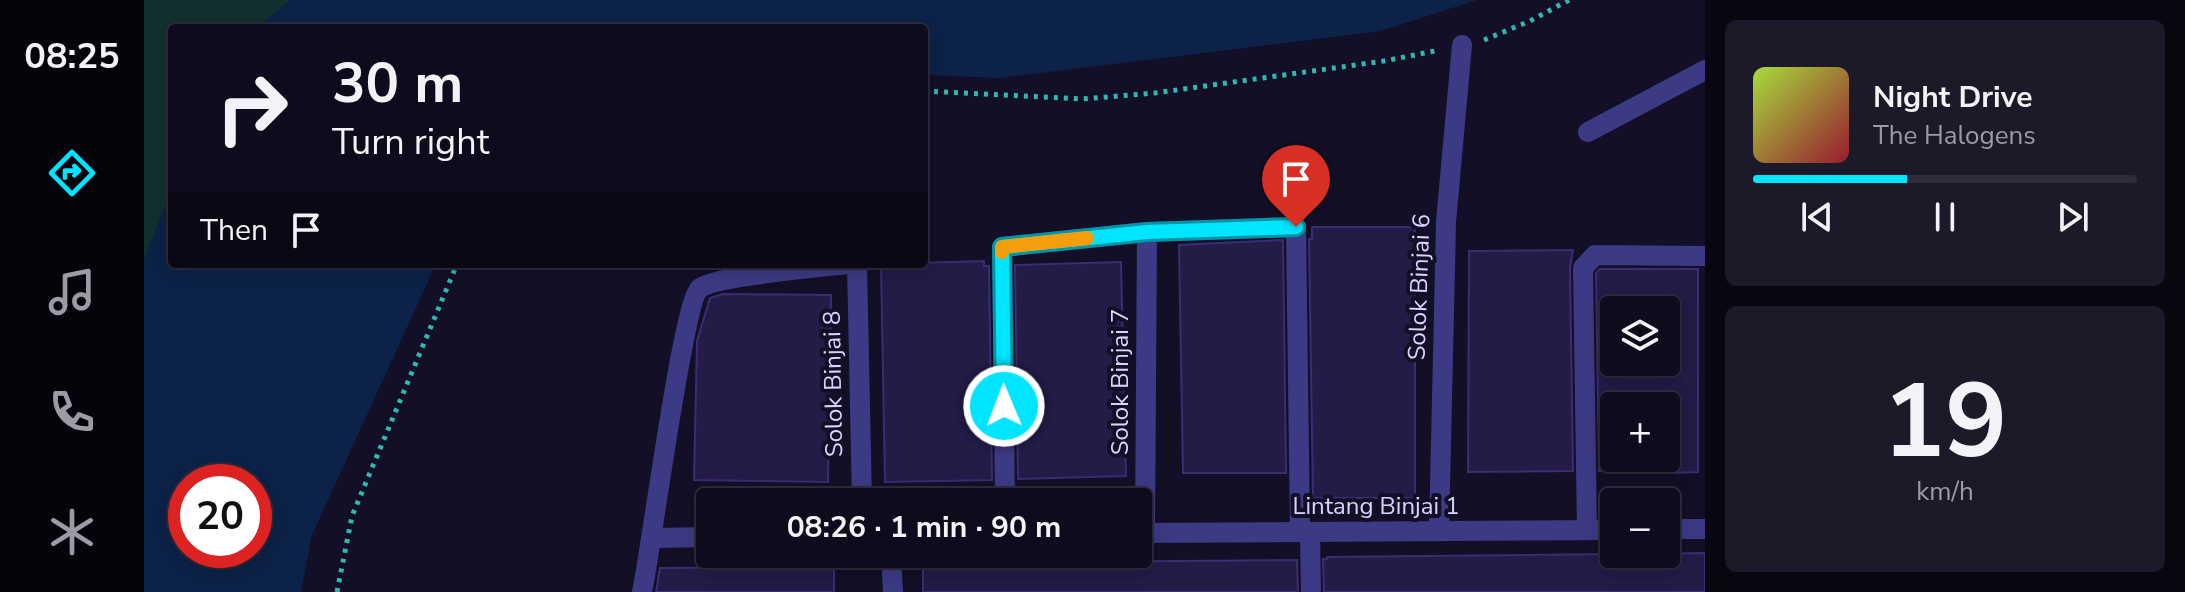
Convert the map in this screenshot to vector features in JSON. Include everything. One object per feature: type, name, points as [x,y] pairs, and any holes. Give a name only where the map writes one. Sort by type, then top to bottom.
[{"type":"street","name":"Solok Binjai 6","points":[[1439,531],[1446,222],[1462,45]]},
{"type":"street","points":[[1588,132],[1705,70]]},
{"type":"street","points":[[1005,488],[1002,247],[1147,232],[1296,227],[1305,532],[1311,592]]},
{"type":"street","name":"Solok Binjai 7","points":[[1143,488],[1147,232]]},
{"type":"street","points":[[1587,530],[1583,268],[1595,255],[1705,256]]},
{"type":"street","points":[[642,592],[676,380],[696,291],[703,286],[731,279],[818,268]]},
{"type":"street","name":"Solok Binjai 8","points":[[857,268],[862,488]]},
{"type":"street","points":[[1680,529],[1705,529]]},
{"type":"street","name":"Lintang Binjai 1","points":[[1152,533],[1600,530]]},
{"type":"street","points":[[653,538],[696,537]]},
{"type":"street","points":[[892,568],[893,592]]},
{"type":"path","points":[[928,91],[1082,99],[1155,93],[1384,61],[1482,41],[1569,0]]},
{"type":"path","points":[[337,592],[352,516],[455,268]]},
{"type":"green space","points":[[144,0],[291,0],[262,24],[168,24],[168,200],[144,260]]},
{"type":"water","points":[[291,0],[1477,0],[1381,31],[999,78],[928,75],[928,24],[262,24]]},
{"type":"water","points":[[168,200],[168,268],[434,268],[312,535],[301,592],[144,592],[144,260]]},
{"type":"building","points":[[1312,227],[1415,227],[1415,498],[1313,498],[1309,239],[1312,239]]},
{"type":"building","points":[[1283,240],[1286,473],[1183,473],[1179,245]]},
{"type":"building","points":[[1573,250],[1570,268],[1573,471],[1468,472],[1469,251]]},
{"type":"building","points":[[984,261],[984,266],[989,266],[992,480],[885,482],[881,268],[928,268],[928,263]]},
{"type":"building","points":[[1121,262],[1126,476],[1018,479],[1015,265]]},
{"type":"building","points":[[1600,269],[1698,269],[1698,472],[1666,473],[1680,472],[1680,392],[1600,392],[1599,471],[1596,273]]},
{"type":"building","points":[[723,294],[831,295],[828,482],[694,480],[697,341],[710,298]]},
{"type":"building","points":[[1680,553],[1705,553],[1705,592],[1324,592],[1323,559],[1327,557],[1600,554],[1600,568],[1680,568]]},
{"type":"building","points":[[1297,560],[1298,592],[923,592],[923,568],[1152,568],[1152,561]]},
{"type":"building","points":[[660,568],[834,568],[834,592],[656,592]]},
{"type":"slow traffic","points":[[1002,252],[1002,247],[1087,238]]},
{"type":"route","points":[[1004,406],[1002,247],[1147,232],[1296,227]]}]
